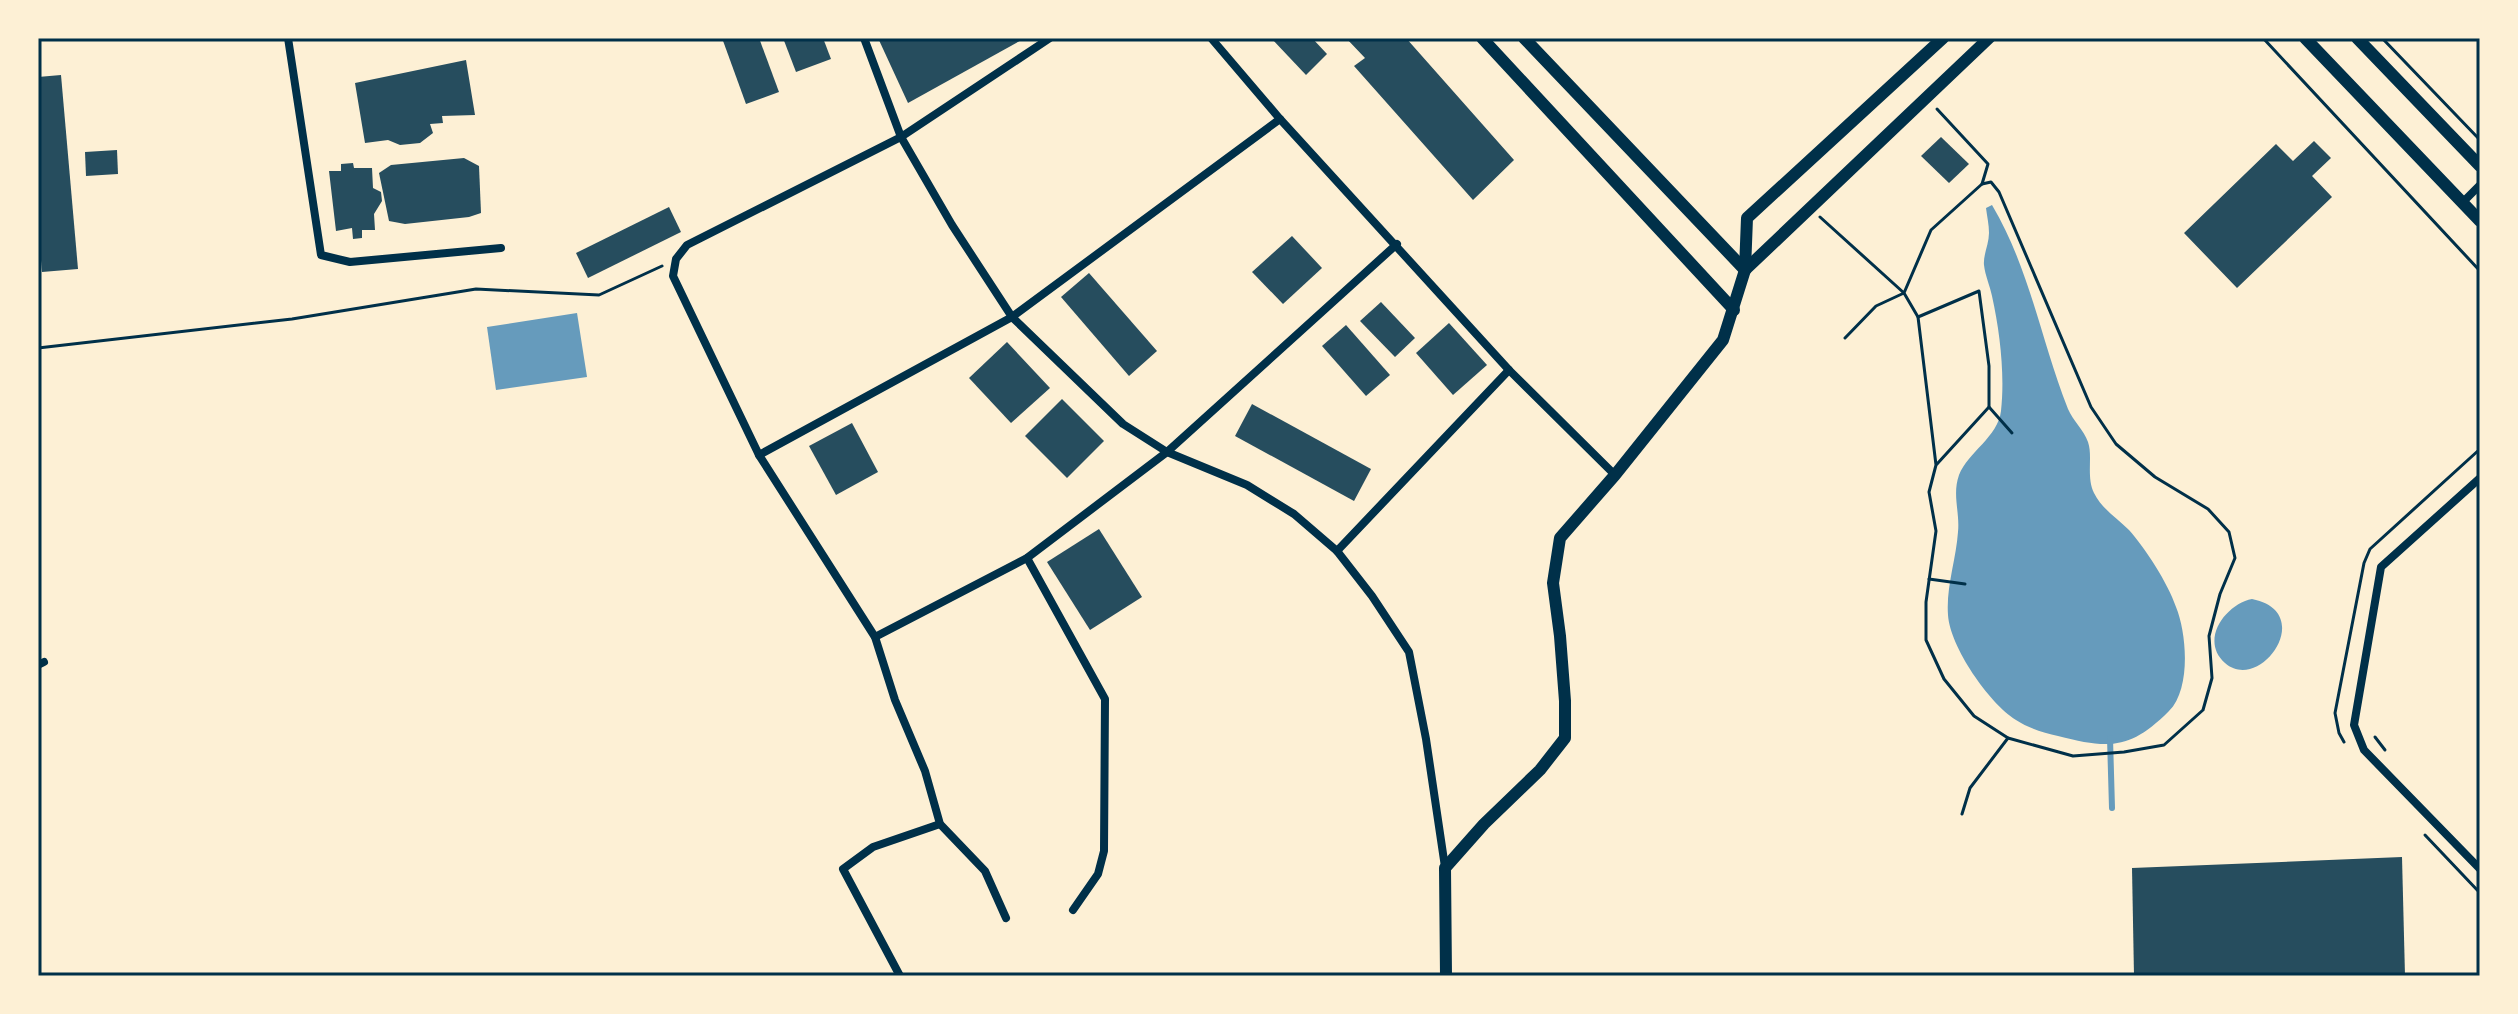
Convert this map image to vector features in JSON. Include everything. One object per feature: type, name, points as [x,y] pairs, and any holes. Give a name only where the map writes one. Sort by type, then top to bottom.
[{"type":"street","points":[[288,38],[321,255],[350,262],[501,248]]},
{"type":"street","points":[[864,38],[901,137],[960,238],[1012,317],[1123,424],[1167,452],[1247,485],[1294,514],[1337,551],[1355,572],[1409,652],[1429,753],[1445,868],[1446,976]]},
{"type":"street","points":[[1006,918],[985,871],[940,824],[925,771],[895,700],[875,637],[759,455],[673,276],[676,259],[687,245],[901,137],[1050,38]]},
{"type":"street","points":[[1211,38],[1280,119],[1509,370],[1615,475]]},
{"type":"street","points":[[1482,38],[1734,310]]},
{"type":"street","points":[[1524,38],[1745,270]]},
{"type":"street","points":[[1445,868],[1484,824],[1540,770],[1565,738],[1560,636],[1553,583],[1560,538],[1615,475],[1723,340],[1745,270],[1747,218],[1943,38]]},
{"type":"street","points":[[1745,270],[1989,38]]},
{"type":"street","points":[[2305,38],[2480,221]]},
{"type":"street","points":[[2357,38],[2480,166]]},
{"type":"street","points":[[759,455],[1012,317],[1280,119]]},
{"type":"street","points":[[2463,202],[2480,185]]},
{"type":"street","points":[[875,637],[1027,558],[1167,452],[1397,244]]},
{"type":"street","points":[[1337,551],[1509,370]]},
{"type":"street","points":[[2480,478],[2381,567],[2354,725],[2364,750],[2480,869]]},
{"type":"street","points":[[1027,558],[1105,699],[1104,851],[1098,874],[1073,910]]},
{"type":"street","points":[[900,976],[843,869],[873,847],[940,824]]},
{"type":"path","points":[[2263,38],[2480,271]]},
{"type":"path","points":[[2382,38],[2480,140]]},
{"type":"path","points":[[1926,97],[1988,164],[1982,184]]},
{"type":"path","points":[[1811,208],[1904,293],[1918,317],[1936,465],[1929,492],[1936,531],[1929,579],[1926,640],[1944,679],[1974,716],[2008,738],[2073,756],[2164,745],[2203,710],[2212,678],[2209,636],[2220,594],[2235,558],[2229,532],[2208,509],[2155,477],[2116,444],[2091,407],[1999,192],[1991,182],[1982,184],[1931,230],[1904,293],[1876,306],[1845,338]]},
{"type":"path","points":[[38,348],[292,319],[476,289],[599,295],[676,259]]},
{"type":"path","points":[[1918,317],[1979,291],[1989,366],[1989,407],[2012,433]]},
{"type":"path","points":[[1936,465],[1989,407]]},
{"type":"path","points":[[2349,751],[2339,733],[2335,713],[2364,563],[2370,549],[2480,449]]},
{"type":"path","points":[[1929,579],[1965,584]]},
{"type":"path","points":[[2370,726],[2384,749]]},
{"type":"path","points":[[1962,814],[1970,788],[2008,738]]},
{"type":"path","points":[[2416,825],[2480,893]]},
{"type":"water","points":[[1992,205],[2026,280],[2068,409],[2088,442],[2090,480],[2094,493],[2149,556],[2168,587],[2180,618],[2185,661],[2176,701],[2155,724],[2118,743],[2076,740],[2036,730],[2016,720],[1983,688],[1963,658],[1950,628],[1948,605],[1958,532],[1957,482],[1963,467],[1994,429],[2001,411],[1999,339],[1984,265],[1989,233],[1986,208]]},
{"type":"water","points":[[577,313],[587,377],[496,390],[487,327]]},
{"type":"water","points":[[2252,599],[2271,607],[2281,619],[2282,633],[2276,648],[2266,660],[2253,668],[2239,670],[2225,663],[2218,654],[2215,634],[2225,615],[2242,602]]},
{"type":"building","points":[[722,38],[759,38],[779,92],[746,104]]},
{"type":"building","points":[[783,38],[823,38],[831,59],[796,72]]},
{"type":"building","points":[[878,38],[1025,38],[908,103]]},
{"type":"building","points":[[1271,38],[1312,38],[1327,54],[1306,75]]},
{"type":"building","points":[[1346,38],[1406,38],[1514,160],[1473,200],[1354,66],[1365,58]]},
{"type":"building","points":[[466,60],[475,115],[442,116],[443,123],[430,124],[433,133],[420,143],[400,145],[388,140],[365,143],[355,83]]},
{"type":"building","points":[[61,75],[78,269],[42,272],[38,225],[38,77]]},
{"type":"building","points":[[1941,137],[1969,164],[1949,183],[1921,156]]},
{"type":"building","points":[[2314,141],[2331,158],[2312,176],[2332,197],[2237,288],[2184,233],[2276,144],[2293,161]]},
{"type":"building","points":[[117,150],[118,174],[86,176],[85,152]]},
{"type":"building","points":[[464,158],[479,166],[481,213],[405,224],[389,221],[379,173],[391,165]]},
{"type":"building","points":[[353,163],[354,168],[372,168],[373,188],[381,192],[382,201],[374,214],[375,230],[362,230],[362,238],[353,239],[352,228],[336,231],[329,171],[341,171],[341,164]]},
{"type":"building","points":[[669,207],[681,232],[588,278],[576,253]]},
{"type":"building","points":[[1292,236],[1322,268],[1283,304],[1252,272]]},
{"type":"building","points":[[1089,273],[1157,351],[1129,376],[1061,297]]},
{"type":"building","points":[[1381,302],[1415,338],[1395,357],[1360,321]]},
{"type":"building","points":[[1449,323],[1487,365],[1453,395],[1416,353]]},
{"type":"building","points":[[1346,325],[1390,375],[1366,396],[1322,346]]},
{"type":"building","points":[[1007,342],[1050,388],[1011,423],[969,378]]},
{"type":"building","points":[[1062,399],[1104,441],[1067,478],[1025,436]]},
{"type":"building","points":[[1252,404],[1371,469],[1354,501],[1235,436]]},
{"type":"building","points":[[852,423],[878,472],[836,495],[809,446]]},
{"type":"building","points":[[1099,529],[1142,597],[1090,630],[1047,562]]},
{"type":"building","points":[[2402,857],[2405,976],[2134,976],[2132,868]]},
{"type":"waterway","points":[[2110,738],[2112,808]]}]
